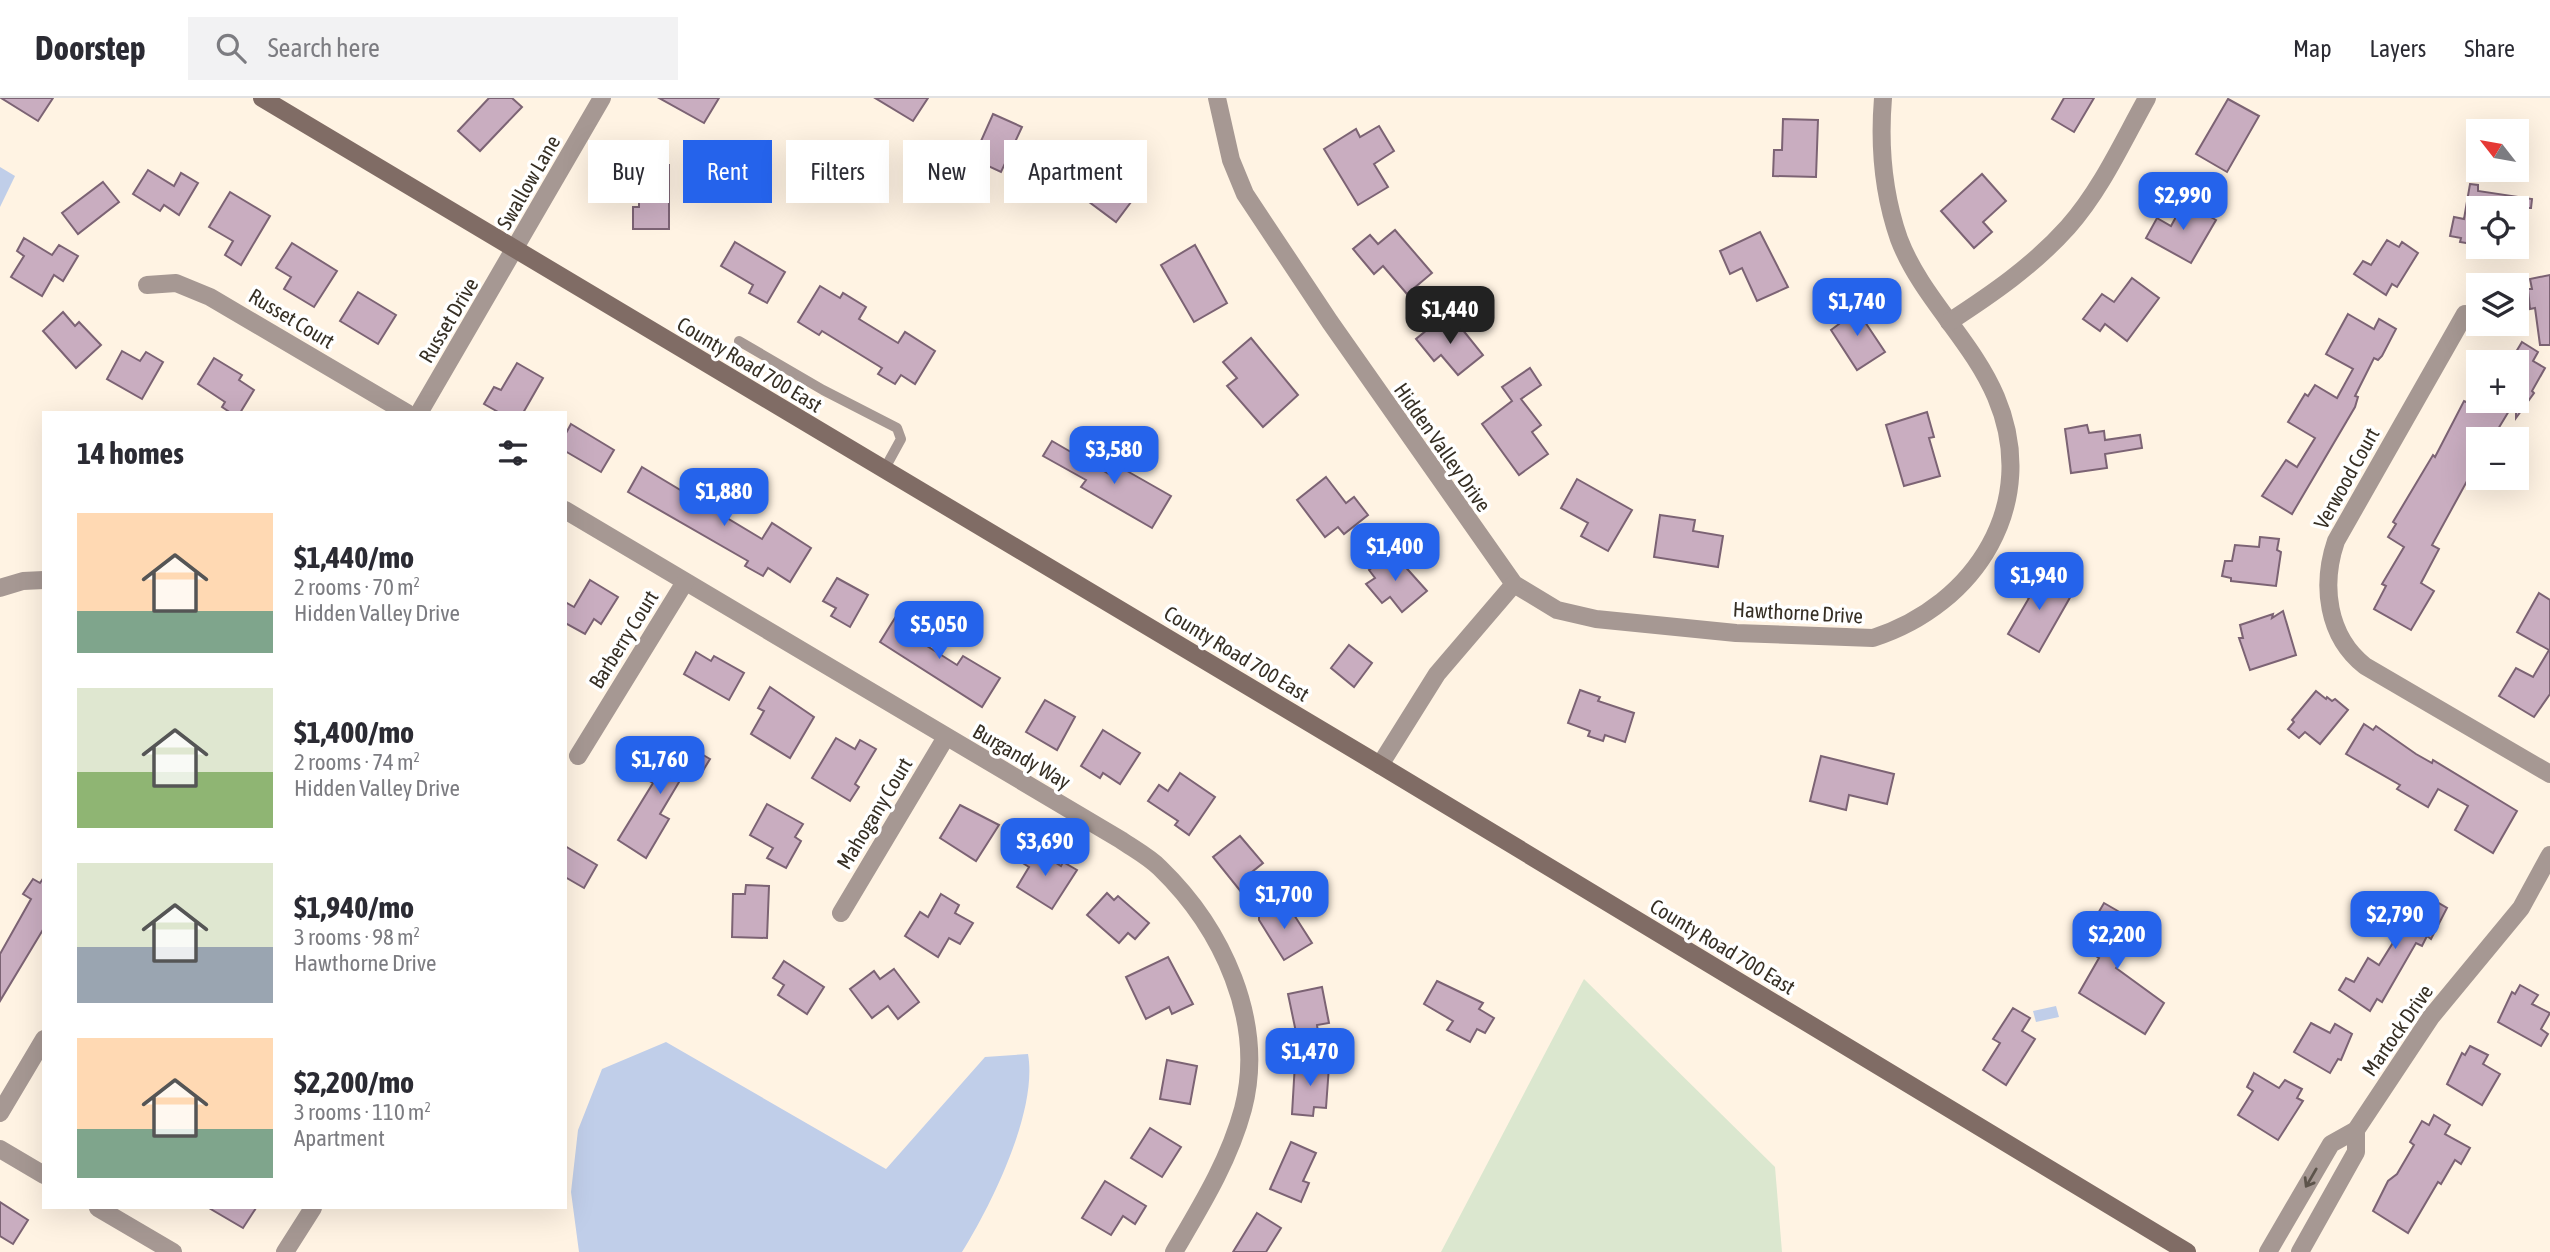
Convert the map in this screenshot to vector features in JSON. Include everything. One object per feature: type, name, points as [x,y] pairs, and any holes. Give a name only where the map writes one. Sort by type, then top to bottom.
[{"type":"main road","name":"County Road 700 East","points":[[262,98],[1380,765],[2187,1252]]},
{"type":"street","name":"Swallow Lane","points":[[515,251],[602,98]]},
{"type":"street","name":"Hidden Valley Drive","points":[[1217,98],[1231,160],[1245,194],[1337,333],[1514,584]]},
{"type":"street","name":"Hawthorne Drive","points":[[1514,584],[1542,603],[1576,616],[1736,633],[1873,638],[1914,622],[1933,611],[1966,581],[1991,544],[2006,503],[2009,481],[2008,438],[1995,396],[1950,322],[1911,266],[1891,212],[1881,155],[1883,98]]},
{"type":"street","points":[[1950,322],[2008,283],[2069,226],[2093,193],[2147,98]]},
{"type":"street","name":"Russet Drive","points":[[420,411],[515,251]]},
{"type":"street","name":"Russet Court","points":[[147,285],[176,283],[210,296],[404,411]]},
{"type":"street","name":"Verwood Court","points":[[2465,314],[2336,541],[2328,571],[2329,602],[2343,643],[2365,666],[2550,774]]},
{"type":"street","name":"Burgandy Way","points":[[567,511],[1121,840],[1159,867],[1191,901],[1226,957],[1244,1020],[1247,1090],[1226,1158],[1174,1252]]},
{"type":"street","points":[[0,588],[23,580],[42,580]]},
{"type":"street","name":"Barberry Court","points":[[578,756],[685,582]]},
{"type":"street","points":[[1380,765],[1437,674],[1514,584]]},
{"type":"street","name":"Mahogany Court","points":[[841,913],[946,737]]},
{"type":"street","name":"Martock Drive","points":[[2268,1252],[2332,1144],[2356,1130],[2431,1017],[2521,908],[2550,855]]},
{"type":"street","points":[[0,1113],[42,1042]]},
{"type":"street","name":"Martock Drive","points":[[2300,1252],[2356,1152],[2356,1130]]},
{"type":"street","points":[[0,1149],[42,1174]]},
{"type":"street","points":[[100,1209],[173,1252]]},
{"type":"street","points":[[285,1252],[312,1209]]},
{"type":"lane","points":[[739,341],[814,386],[897,428],[901,439],[884,470]]},
{"type":"green space","points":[[1584,979],[1775,1167],[1782,1252],[1441,1252]]},
{"type":"water","points":[[0,167],[15,176],[0,207]]},
{"type":"water","points":[[2056,1006],[2059,1017],[2036,1022],[2033,1011]]},
{"type":"water","points":[[666,1042],[886,1169],[985,1057],[1028,1054],[1026,1102],[999,1183],[962,1252],[579,1252],[571,1192],[578,1130],[602,1069]]},
{"type":"building","points":[[1,98],[53,98],[38,121]]},
{"type":"building","points":[[489,98],[512,98],[522,107],[480,151],[458,131]]},
{"type":"building","points":[[659,98],[719,98],[704,123]]},
{"type":"building","points":[[875,98],[928,98],[913,121]]},
{"type":"building","points":[[2064,98],[2094,98],[2074,132],[2052,119]]},
{"type":"building","points":[[2228,99],[2259,116],[2227,172],[2196,154]]},
{"type":"building","points":[[993,114],[1022,127],[1016,140],[1004,140],[1004,166],[1001,172],[990,167],[990,140],[981,140]]},
{"type":"building","points":[[1783,119],[1818,120],[1816,177],[1773,176],[1774,150],[1782,150]]},
{"type":"building","points":[[1379,126],[1394,151],[1374,164],[1388,187],[1358,205],[1324,149],[1356,129],[1360,137]]},
{"type":"building","points":[[148,170],[174,186],[181,173],[198,183],[179,215],[164,205],[160,211],[133,194]]},
{"type":"building","points":[[1982,174],[2006,201],[1983,222],[1992,232],[1974,248],[1941,211]]},
{"type":"building","points":[[103,182],[119,202],[78,234],[62,213]]},
{"type":"building","points":[[2470,184],[2478,185],[2478,191],[2512,196],[2468,196]]},
{"type":"building","points":[[230,192],[270,216],[241,265],[225,255],[233,241],[209,227]]},
{"type":"building","points":[[2184,202],[2216,220],[2191,263],[2146,238],[2157,218],[2171,226]]},
{"type":"building","points":[[639,203],[669,203],[669,229],[633,229],[633,207],[639,207]]},
{"type":"building","points":[[1090,203],[1130,203],[1116,222]]},
{"type":"building","points":[[2466,207],[2466,243],[2460,242],[2461,238],[2450,236],[2454,217],[2464,219]]},
{"type":"building","points":[[1395,230],[1432,273],[1407,294],[1383,266],[1374,274],[1353,249],[1370,235],[1378,244]]},
{"type":"building","points":[[1760,232],[1788,287],[1757,301],[1742,268],[1730,274],[1720,251]]},
{"type":"building","points":[[24,238],[52,255],[59,245],[78,256],[63,281],[54,275],[42,296],[11,277],[24,256],[17,251]]},
{"type":"building","points":[[2387,240],[2399,247],[2402,242],[2418,253],[2397,287],[2392,284],[2386,295],[2354,274],[2363,261],[2371,265]]},
{"type":"building","points":[[735,242],[785,272],[767,303],[749,293],[753,285],[721,266]]},
{"type":"building","points":[[292,243],[337,271],[314,307],[284,289],[291,277],[276,268]]},
{"type":"building","points":[[1195,245],[1227,303],[1194,322],[1161,265]]},
{"type":"building","points":[[2550,275],[2550,345],[2540,345],[2535,308],[2530,309],[2530,279]]},
{"type":"building","points":[[2132,278],[2159,298],[2127,341],[2105,324],[2100,331],[2083,319],[2102,294],[2114,302]]},
{"type":"building","points":[[820,286],[840,298],[843,293],[866,307],[859,319],[898,343],[905,332],[935,351],[915,384],[901,375],[895,384],[878,374],[882,368],[822,331],[819,335],[798,322]]},
{"type":"building","points":[[358,292],[396,315],[378,344],[340,321]]},
{"type":"building","points":[[1853,304],[1885,352],[1857,370],[1831,330],[1839,324],[1835,317]]},
{"type":"building","points":[[63,312],[75,326],[79,322],[101,345],[76,368],[43,331]]},
{"type":"building","points":[[2348,314],[2374,329],[2379,319],[2396,329],[2382,356],[2378,360],[2374,358],[2355,396],[2358,397],[2355,407],[2292,514],[2262,496],[2286,460],[2297,467],[2315,438],[2288,422],[2305,394],[2308,396],[2315,385],[2337,398],[2353,369],[2326,354]]},
{"type":"building","points":[[1454,319],[1483,355],[1458,375],[1441,355],[1434,361],[1416,339],[1438,321],[1444,328]]},
{"type":"building","points":[[1251,338],[1298,395],[1263,427],[1227,386],[1237,378],[1223,362]]},
{"type":"building","points":[[2522,342],[2538,352],[2533,361],[2545,368],[2529,400],[2529,350],[2517,350]]},
{"type":"building","points":[[122,351],[140,361],[146,352],[163,362],[142,399],[107,379]]},
{"type":"building","points":[[214,358],[242,375],[239,380],[254,390],[241,411],[228,411],[222,407],[225,402],[198,384]]},
{"type":"building","points":[[517,363],[543,378],[524,411],[496,411],[484,404],[494,387],[501,390]]},
{"type":"building","points":[[1530,368],[1541,385],[1521,399],[1541,425],[1532,432],[1548,454],[1519,475],[1482,424],[1512,401],[1502,387]]},
{"type":"building","points":[[2464,401],[2466,413],[2508,413],[2499,427],[2466,427],[2466,483],[2432,545],[2439,549],[2421,583],[2434,591],[2411,630],[2374,609],[2386,586],[2382,584],[2404,547],[2388,537],[2396,524],[2393,522],[2433,455],[2435,457]]},
{"type":"building","points":[[1927,412],[1934,437],[1929,438],[1940,476],[1904,486],[1886,425]]},
{"type":"building","points":[[571,424],[614,450],[601,472],[567,452],[567,431]]},
{"type":"building","points":[[2087,425],[2089,433],[2104,431],[2105,440],[2140,435],[2142,448],[2105,454],[2107,468],[2071,473],[2065,429]]},
{"type":"building","points":[[1052,441],[1114,477],[1120,467],[1171,496],[1152,528],[1081,487],[1086,480],[1043,456]]},
{"type":"building","points":[[642,467],[762,539],[772,523],[811,548],[790,582],[768,568],[763,576],[745,566],[748,561],[628,492]]},
{"type":"building","points":[[1326,477],[1346,503],[1354,497],[1368,515],[1344,534],[1338,527],[1325,537],[1297,500]]},
{"type":"building","points":[[1577,479],[1632,510],[1608,551],[1581,536],[1588,523],[1561,508]]},
{"type":"building","points":[[1660,515],[1695,520],[1693,531],[1723,536],[1718,567],[1654,557]]},
{"type":"building","points":[[2260,537],[2279,539],[2277,550],[2281,552],[2276,586],[2231,581],[2231,578],[2222,576],[2225,561],[2232,561],[2235,545],[2259,547]]},
{"type":"building","points":[[1392,552],[1427,591],[1402,612],[1390,597],[1382,603],[1366,584],[1375,578],[1369,570]]},
{"type":"building","points":[[2034,572],[2072,594],[2039,652],[2008,634],[2029,598],[2021,594]]},
{"type":"building","points":[[837,578],[868,595],[850,627],[831,616],[836,608],[823,601]]},
{"type":"building","points":[[590,580],[618,597],[601,624],[594,619],[585,634],[567,624],[567,603],[574,607]]},
{"type":"building","points":[[2539,593],[2550,600],[2550,694],[2534,717],[2499,696],[2516,668],[2533,677],[2549,650],[2517,632]]},
{"type":"building","points":[[2283,611],[2296,655],[2250,670],[2239,638],[2243,638],[2240,625],[2273,614],[2272,618]]},
{"type":"building","points":[[898,613],[934,634],[927,646],[957,665],[963,656],[1000,678],[982,707],[880,642]]},
{"type":"building","points":[[1349,645],[1372,663],[1354,687],[1331,668]]},
{"type":"building","points":[[696,652],[711,661],[714,656],[744,673],[729,700],[684,674]]},
{"type":"building","points":[[770,687],[814,717],[790,758],[751,734],[764,711],[758,708]]},
{"type":"building","points":[[1580,690],[1600,697],[1598,701],[1634,713],[1625,742],[1605,735],[1603,741],[1588,736],[1590,731],[1568,723]]},
{"type":"building","points":[[2316,691],[2326,699],[2335,699],[2348,710],[2320,744],[2305,732],[2299,738],[2288,729],[2294,722],[2292,720]]},
{"type":"building","points":[[1045,700],[1075,717],[1057,750],[1026,732]]},
{"type":"building","points":[[2364,724],[2373,730],[2376,726],[2416,754],[2432,763],[2433,760],[2517,811],[2493,853],[2455,830],[2468,806],[2438,789],[2428,807],[2397,789],[2400,785],[2346,754]]},
{"type":"building","points":[[1103,730],[1140,753],[1120,784],[1103,773],[1100,778],[1081,766]]},
{"type":"building","points":[[836,738],[855,749],[860,740],[876,749],[855,784],[859,787],[850,801],[812,778]]},
{"type":"building","points":[[676,739],[710,759],[701,774],[688,767],[660,814],[669,819],[646,858],[618,840],[653,783],[644,778],[660,749],[668,754]]},
{"type":"building","points":[[1821,756],[1894,774],[1887,804],[1849,795],[1846,810],[1810,801]]},
{"type":"building","points":[[1180,773],[1215,797],[1189,835],[1175,825],[1178,821],[1148,801],[1159,785],[1168,791]]},
{"type":"building","points":[[767,804],[803,824],[795,837],[801,841],[786,868],[767,858],[773,848],[750,835]]},
{"type":"building","points":[[960,805],[999,825],[976,861],[940,838]]},
{"type":"building","points":[[1240,836],[1263,863],[1252,872],[1258,879],[1242,893],[1213,857]]},
{"type":"building","points":[[567,847],[597,865],[584,888],[567,878]]},
{"type":"building","points":[[1031,847],[1061,866],[1063,862],[1077,870],[1052,909],[1017,887],[1029,867],[1021,862]]},
{"type":"building","points":[[33,879],[40,883],[42,880],[42,931],[0,1001],[0,954],[31,899],[23,894]]},
{"type":"building","points":[[746,885],[769,886],[767,938],[732,937],[733,894],[745,894]]},
{"type":"building","points":[[1107,893],[1114,900],[1118,896],[1149,923],[1135,939],[1128,933],[1119,943],[1087,915]]},
{"type":"building","points":[[941,894],[959,905],[955,913],[973,923],[960,944],[949,938],[938,957],[905,936],[920,912],[928,917]]},
{"type":"building","points":[[2405,895],[2426,907],[2430,898],[2447,908],[2431,939],[2427,936],[2422,946],[2416,943],[2382,1002],[2377,999],[2370,1011],[2339,990],[2346,978],[2354,982],[2368,958],[2379,965],[2399,933],[2386,926]]},
{"type":"building","points":[[1276,903],[1281,912],[1289,907],[1312,943],[1284,960],[1259,920],[1259,914]]},
{"type":"building","points":[[2104,903],[2142,925],[2116,968],[2164,1003],[2145,1034],[2079,993],[2099,958],[2079,946]]},
{"type":"building","points":[[1168,957],[1193,1004],[1172,1014],[1169,1007],[1146,1019],[1126,977]]},
{"type":"building","points":[[784,961],[824,987],[807,1014],[778,995],[784,985],[773,978]]},
{"type":"building","points":[[894,969],[919,1002],[898,1019],[888,1006],[872,1018],[850,989],[874,971],[880,979]]},
{"type":"building","points":[[1437,981],[1483,1003],[1479,1009],[1494,1018],[1485,1033],[1477,1029],[1470,1042],[1447,1030],[1453,1021],[1424,1004]]},
{"type":"building","points":[[2520,985],[2538,995],[2532,1004],[2550,1013],[2541,1029],[2548,1034],[2541,1046],[2498,1022],[2512,992],[2515,994]]},
{"type":"building","points":[[1322,987],[1329,1023],[1317,1025],[1318,1032],[1297,1037],[1288,994]]},
{"type":"building","points":[[2013,1008],[2030,1018],[2022,1031],[2035,1039],[2006,1085],[1983,1070],[2000,1043],[1993,1039]]},
{"type":"building","points":[[2311,1023],[2330,1033],[2335,1024],[2352,1034],[2341,1060],[2338,1059],[2330,1073],[2294,1052]]},
{"type":"building","points":[[2470,1046],[2488,1055],[2483,1064],[2500,1074],[2482,1105],[2447,1084],[2462,1053],[2465,1055]]},
{"type":"building","points":[[1167,1060],[1197,1066],[1190,1104],[1160,1099]]},
{"type":"building","points":[[1295,1063],[1329,1066],[1326,1108],[1314,1107],[1313,1116],[1292,1114]]},
{"type":"building","points":[[2254,1073],[2279,1088],[2285,1080],[2302,1089],[2297,1098],[2303,1101],[2278,1140],[2238,1115],[2253,1091],[2247,1087]]},
{"type":"building","points":[[2434,1115],[2450,1125],[2445,1134],[2470,1148],[2461,1164],[2455,1160],[2441,1184],[2438,1182],[2408,1233],[2373,1211],[2388,1181],[2397,1174],[2414,1145],[2410,1142],[2422,1121],[2429,1125]]},
{"type":"building","points":[[1150,1128],[1181,1147],[1162,1177],[1131,1158]]},
{"type":"building","points":[[1291,1142],[1316,1153],[1303,1181],[1309,1183],[1301,1202],[1270,1189]]},
{"type":"building","points":[[1105,1181],[1146,1206],[1135,1224],[1123,1216],[1111,1235],[1082,1218]]},
{"type":"building","points":[[0,1202],[28,1220],[13,1244],[0,1236]]},
{"type":"building","points":[[211,1209],[255,1209],[243,1228]]},
{"type":"building","points":[[1257,1213],[1281,1228],[1266,1252],[1233,1252]]}]
